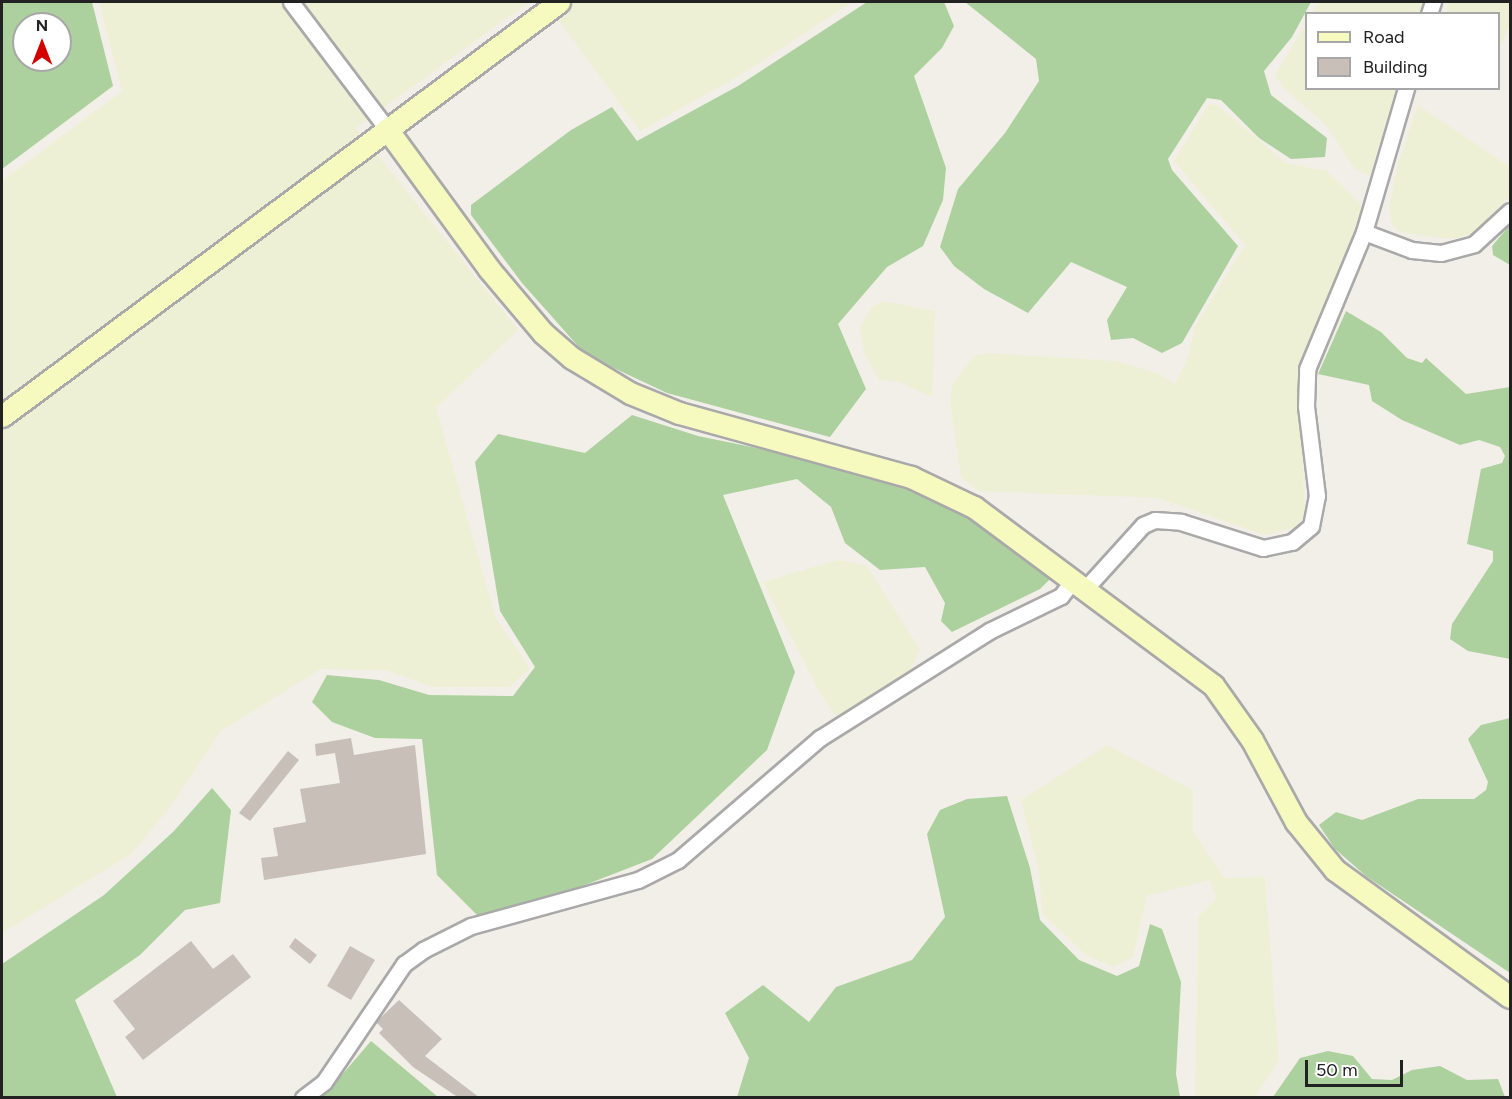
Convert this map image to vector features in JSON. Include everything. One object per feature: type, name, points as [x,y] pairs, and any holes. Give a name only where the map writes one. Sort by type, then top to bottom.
[{"type":"street","points":[[291,2],[525,313],[572,358],[599,376],[679,412],[911,477],[974,507],[1196,671],[1225,699],[1296,822],[1335,870],[1510,997]]},
{"type":"street","points":[[2,416],[559,2]]},
{"type":"street","points":[[303,1098],[324,1082],[404,963],[423,950],[471,926],[638,880],[678,860],[819,738],[989,632],[1061,596],[1079,584],[1143,525],[1155,520],[1181,522],[1263,548],[1304,535],[1315,514],[1317,496],[1306,406],[1308,369],[1364,232],[1405,90]]},
{"type":"street","points":[[1364,232],[1412,250],[1441,254],[1474,244],[1510,211]]},
{"type":"green space","points":[[2,2],[92,2],[113,86],[2,169]]},
{"type":"green space","points":[[99,2],[529,2],[356,128],[518,330],[436,408],[496,619],[530,668],[510,687],[433,687],[385,670],[321,669],[221,731],[168,810],[131,854],[2,933],[2,181],[122,91]]},
{"type":"green space","points":[[545,2],[853,2],[737,77],[640,131]]},
{"type":"green space","points":[[867,2],[944,2],[954,26],[942,48],[914,76],[946,168],[943,200],[923,246],[887,267],[838,324],[866,389],[830,437],[667,393],[586,355],[522,283],[471,215],[471,205],[571,130],[612,107],[637,141],[738,86]]},
{"type":"green space","points":[[965,2],[1311,2],[1292,37],[1264,71],[1271,95],[1327,138],[1325,157],[1291,159],[1259,138],[1221,100],[1207,98],[1168,159],[1172,170],[1238,246],[1182,343],[1162,353],[1133,338],[1111,340],[1107,320],[1127,287],[1071,262],[1028,313],[984,289],[954,266],[940,247],[958,189],[1005,133],[1039,81],[1036,59]]},
{"type":"green space","points":[[1319,2],[1426,2],[1422,12],[1313,12]]},
{"type":"green space","points":[[1449,2],[1509,2],[1510,25],[1500,47],[1500,12],[1446,12]]},
{"type":"green space","points":[[1305,26],[1305,90],[1396,90],[1370,176],[1355,169],[1326,125],[1283,88],[1275,75]]},
{"type":"green space","points":[[1216,104],[1286,163],[1327,171],[1360,203],[1363,217],[1298,366],[1305,516],[1296,527],[1265,535],[1158,498],[979,491],[961,478],[950,401],[952,385],[973,357],[988,353],[1117,361],[1159,374],[1175,384],[1189,355],[1194,328],[1245,245],[1174,161],[1208,105]]},
{"type":"green space","points":[[1418,105],[1510,167],[1510,196],[1472,234],[1452,239],[1423,236],[1397,231],[1392,225],[1389,206],[1398,163]]},
{"type":"green space","points":[[1510,225],[1510,265],[1493,255],[1492,246]]},
{"type":"green space","points":[[883,301],[935,311],[932,397],[899,382],[879,380],[864,352],[860,327],[872,307]]},
{"type":"green space","points":[[1346,311],[1381,332],[1407,358],[1422,363],[1426,358],[1466,394],[1510,387],[1510,659],[1468,651],[1450,639],[1452,624],[1493,561],[1493,551],[1467,544],[1481,469],[1502,463],[1505,456],[1500,447],[1479,440],[1460,445],[1402,420],[1372,401],[1369,385],[1318,374]]},
{"type":"green space","points":[[632,415],[698,436],[815,460],[906,486],[961,511],[1052,577],[1040,589],[952,632],[941,621],[945,603],[925,567],[880,570],[845,543],[831,507],[797,479],[723,495],[795,672],[767,750],[652,859],[572,890],[477,915],[437,875],[422,739],[375,738],[332,722],[312,702],[327,675],[379,680],[429,695],[513,696],[535,667],[500,611],[475,462],[498,434],[585,453]]},
{"type":"green space","points":[[838,560],[866,565],[920,649],[911,669],[841,715],[834,714],[820,693],[763,582]]},
{"type":"green space","points":[[1510,718],[1510,973],[1366,876],[1335,849],[1319,825],[1336,812],[1362,820],[1418,799],[1474,799],[1486,790],[1488,782],[1468,739],[1481,725]]},
{"type":"green space","points":[[1107,745],[1193,790],[1193,831],[1224,878],[1265,877],[1279,1061],[1255,1097],[1195,1097],[1198,917],[1216,899],[1210,880],[1147,896],[1133,957],[1114,967],[1087,956],[1042,913],[1039,874],[1021,800]]},
{"type":"green space","points":[[212,788],[231,810],[220,903],[185,910],[140,955],[75,1000],[117,1097],[2,1097],[2,964],[104,895],[174,831]]},
{"type":"green space","points":[[1007,796],[1030,868],[1040,920],[1079,960],[1117,976],[1139,966],[1150,924],[1162,929],[1181,982],[1176,1074],[1180,1097],[737,1097],[749,1058],[725,1013],[763,985],[809,1022],[836,987],[912,960],[945,917],[927,834],[940,810],[967,799]]},
{"type":"green space","points":[[371,1041],[438,1097],[323,1097]]},
{"type":"green space","points":[[1328,1051],[1353,1056],[1372,1079],[1392,1080],[1412,1070],[1440,1066],[1467,1080],[1498,1079],[1505,1097],[1273,1097],[1300,1058]]},
{"type":"building","points":[[351,738],[354,755],[415,745],[426,854],[264,880],[261,858],[278,856],[273,828],[306,822],[300,789],[340,783],[335,753],[316,756],[315,744]]},
{"type":"building","points":[[288,751],[299,760],[250,821],[239,813]]},
{"type":"building","points":[[295,938],[317,955],[310,964],[289,947]]},
{"type":"building","points":[[191,941],[213,969],[233,954],[251,977],[143,1060],[125,1037],[135,1029],[113,1001]]},
{"type":"building","points":[[350,946],[375,960],[351,1000],[327,986]]},
{"type":"building","points":[[399,1000],[442,1039],[425,1056],[480,1098],[459,1098],[413,1067],[379,1033],[383,1029],[376,1022]]}]
